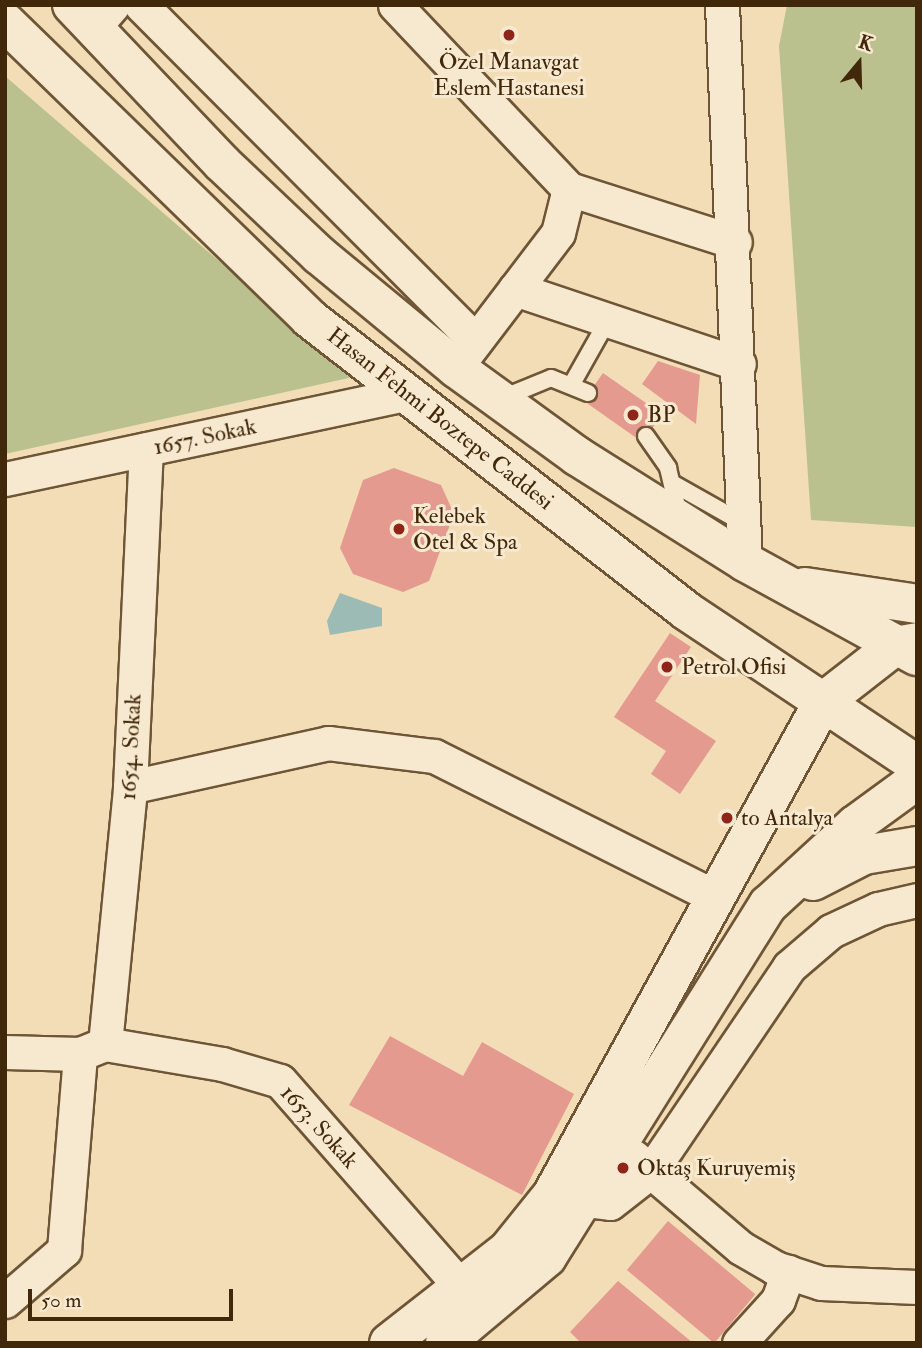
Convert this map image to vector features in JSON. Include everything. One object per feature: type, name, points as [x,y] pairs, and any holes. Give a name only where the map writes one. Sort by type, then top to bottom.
[{"type":"main road","points":[[93,13],[309,246],[466,354],[499,400],[745,562],[780,583],[909,648]]},
{"type":"main road","name":"Hasan Fehmi Boztepe Caddesi","points":[[5,22],[309,318],[685,610],[917,765]]},
{"type":"main road","points":[[780,583],[917,604]]},
{"type":"main road","points":[[606,1135],[716,897],[823,702],[909,648]]},
{"type":"main road","points":[[445,1343],[547,1257],[568,1198],[606,1135],[733,951],[768,905],[855,825],[917,780]]},
{"type":"main road","points":[[768,905],[864,855],[917,846]]},
{"type":"main road","points":[[389,1343],[462,1288],[568,1198]]},
{"type":"street","points":[[141,5],[466,354],[558,233],[569,189]]},
{"type":"street","points":[[395,5],[569,189],[735,243]]},
{"type":"street","points":[[722,5],[735,243],[745,562]]},
{"type":"street","points":[[515,289],[738,364]]},
{"type":"street","name":"1657. Sokak","points":[[5,479],[405,394]]},
{"type":"street","name":"1654. Sokak","points":[[5,1301],[64,1250],[130,787],[146,449]]},
{"type":"street","points":[[130,787],[328,743],[434,756],[716,897]]},
{"type":"street","points":[[568,1198],[610,1203],[651,1171],[789,967],[831,931],[878,909],[917,900]]},
{"type":"street","name":"1653. Sokak","points":[[5,1052],[92,1049],[222,1063],[279,1082],[462,1288]]},
{"type":"street","points":[[606,1135],[741,1248],[788,1272],[821,1283],[917,1287]]},
{"type":"street","points":[[739,1343],[778,1300],[788,1272]]},
{"type":"lane","points":[[573,382],[608,320]]},
{"type":"lane","points":[[499,400],[551,378],[573,382],[588,393]]},
{"type":"lane","points":[[646,436],[672,483],[680,521]]},
{"type":"lane","points":[[672,483],[743,523]]},
{"type":"green space","points":[[787,5],[917,5],[917,527],[811,520],[779,46]]},
{"type":"green space","points":[[5,76],[353,377],[5,454]]},
{"type":"water","points":[[340,593],[382,608],[382,626],[330,635],[327,621]]},
{"type":"building","points":[[658,361],[700,375],[696,424],[642,384]]},
{"type":"building","points":[[603,373],[662,414],[642,442],[583,401]]},
{"type":"building","points":[[394,468],[441,485],[454,514],[429,581],[403,592],[353,574],[340,548],[363,480]]},
{"type":"building","points":[[670,633],[691,647],[655,701],[716,741],[680,794],[651,774],[666,751],[614,717]]},
{"type":"building","points":[[390,1036],[463,1076],[482,1042],[574,1094],[522,1195],[349,1105]]},
{"type":"building","points":[[668,1221],[755,1294],[714,1343],[627,1270]]},
{"type":"building","points":[[618,1281],[693,1343],[581,1343],[570,1332]]},
{"type":"place","name":"Özel Manavgat Eslem Hastanesi","points":[[509,35]]},
{"type":"place","name":"BP","points":[[633,415]]},
{"type":"place","name":"Kelebek Otel & Spa","points":[[399,529]]},
{"type":"place","name":"Petrol Ofisi","points":[[667,667]]},
{"type":"place","name":"to Antalya","points":[[727,818]]},
{"type":"place","name":"Oktaş Kuruyemiş","points":[[623,1168]]}]
